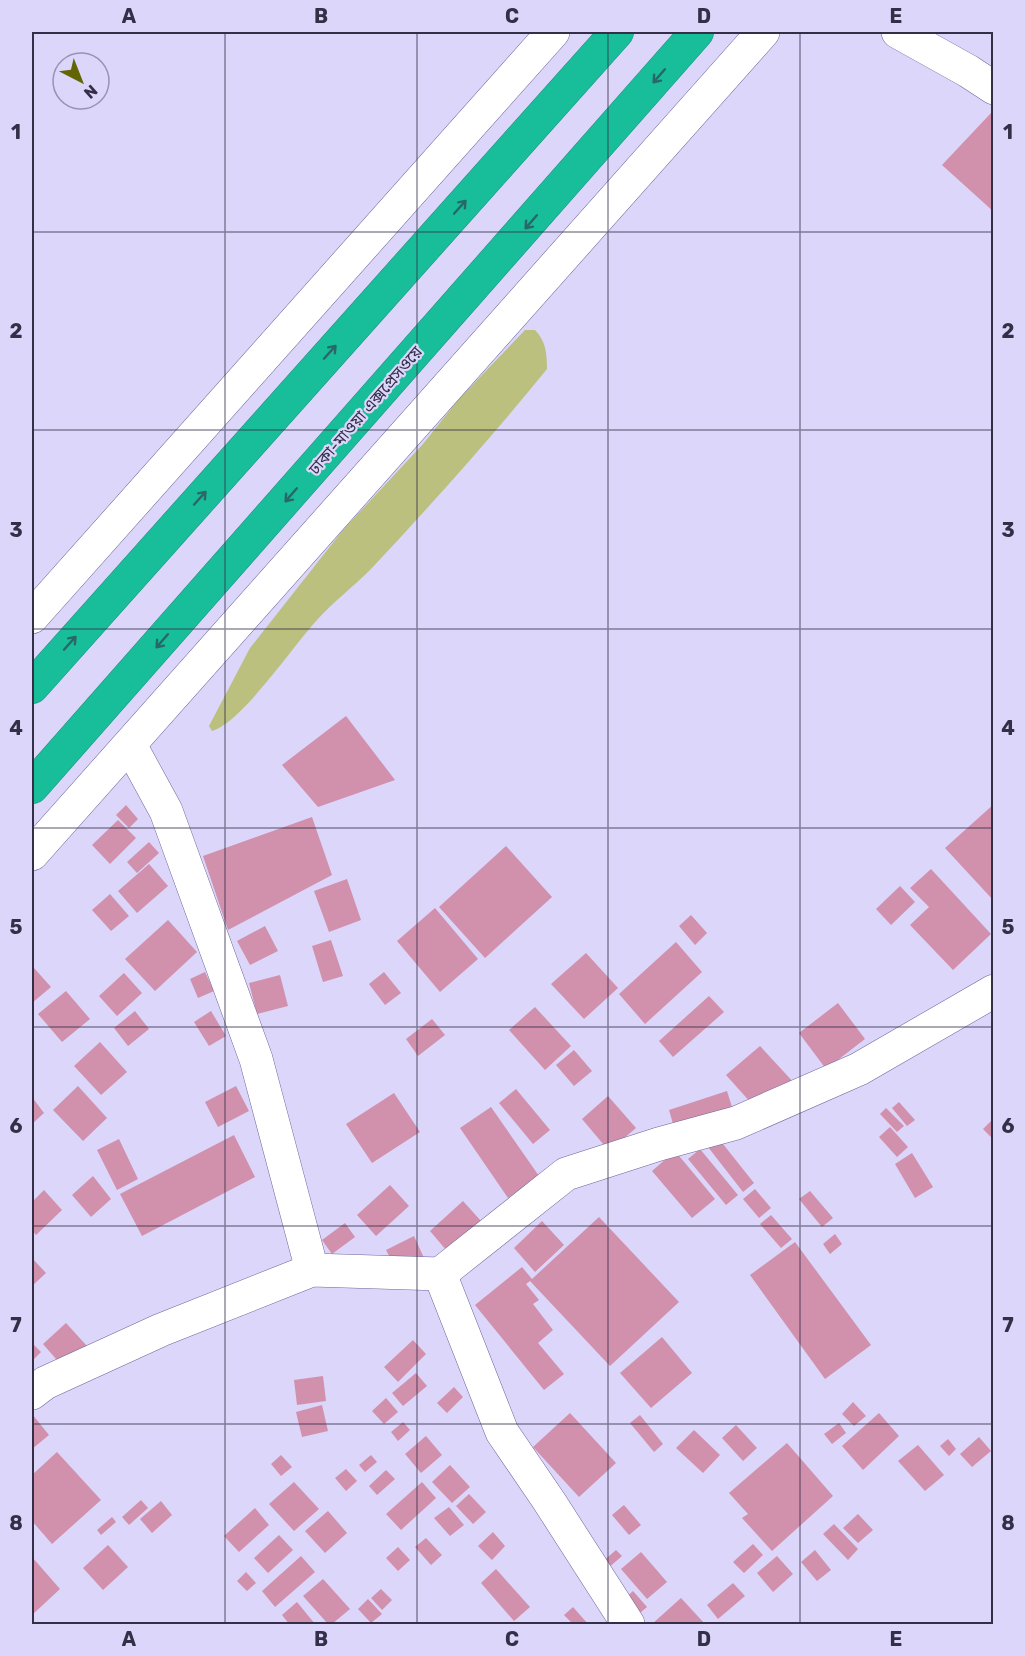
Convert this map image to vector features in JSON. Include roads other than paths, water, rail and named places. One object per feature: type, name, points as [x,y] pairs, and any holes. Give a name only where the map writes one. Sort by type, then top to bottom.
[{"type":"highway","points":[[32,687],[617,32]]},
{"type":"highway","name":"ঢাকা-মাওয়া এক্সপ্রেসওয়ে","points":[[32,787],[698,32]]},
{"type":"street","points":[[32,617],[554,32]]},
{"type":"street","points":[[32,854],[763,32]]},
{"type":"street","points":[[898,32],[969,71],[993,88]]},
{"type":"street","points":[[130,745],[166,811],[256,1059],[312,1270]]},
{"type":"street","points":[[32,1393],[45,1383],[161,1330],[312,1270],[440,1274],[566,1174],[659,1143],[736,1123],[859,1069],[993,991]]},
{"type":"street","points":[[440,1274],[502,1432],[628,1624]]}]
